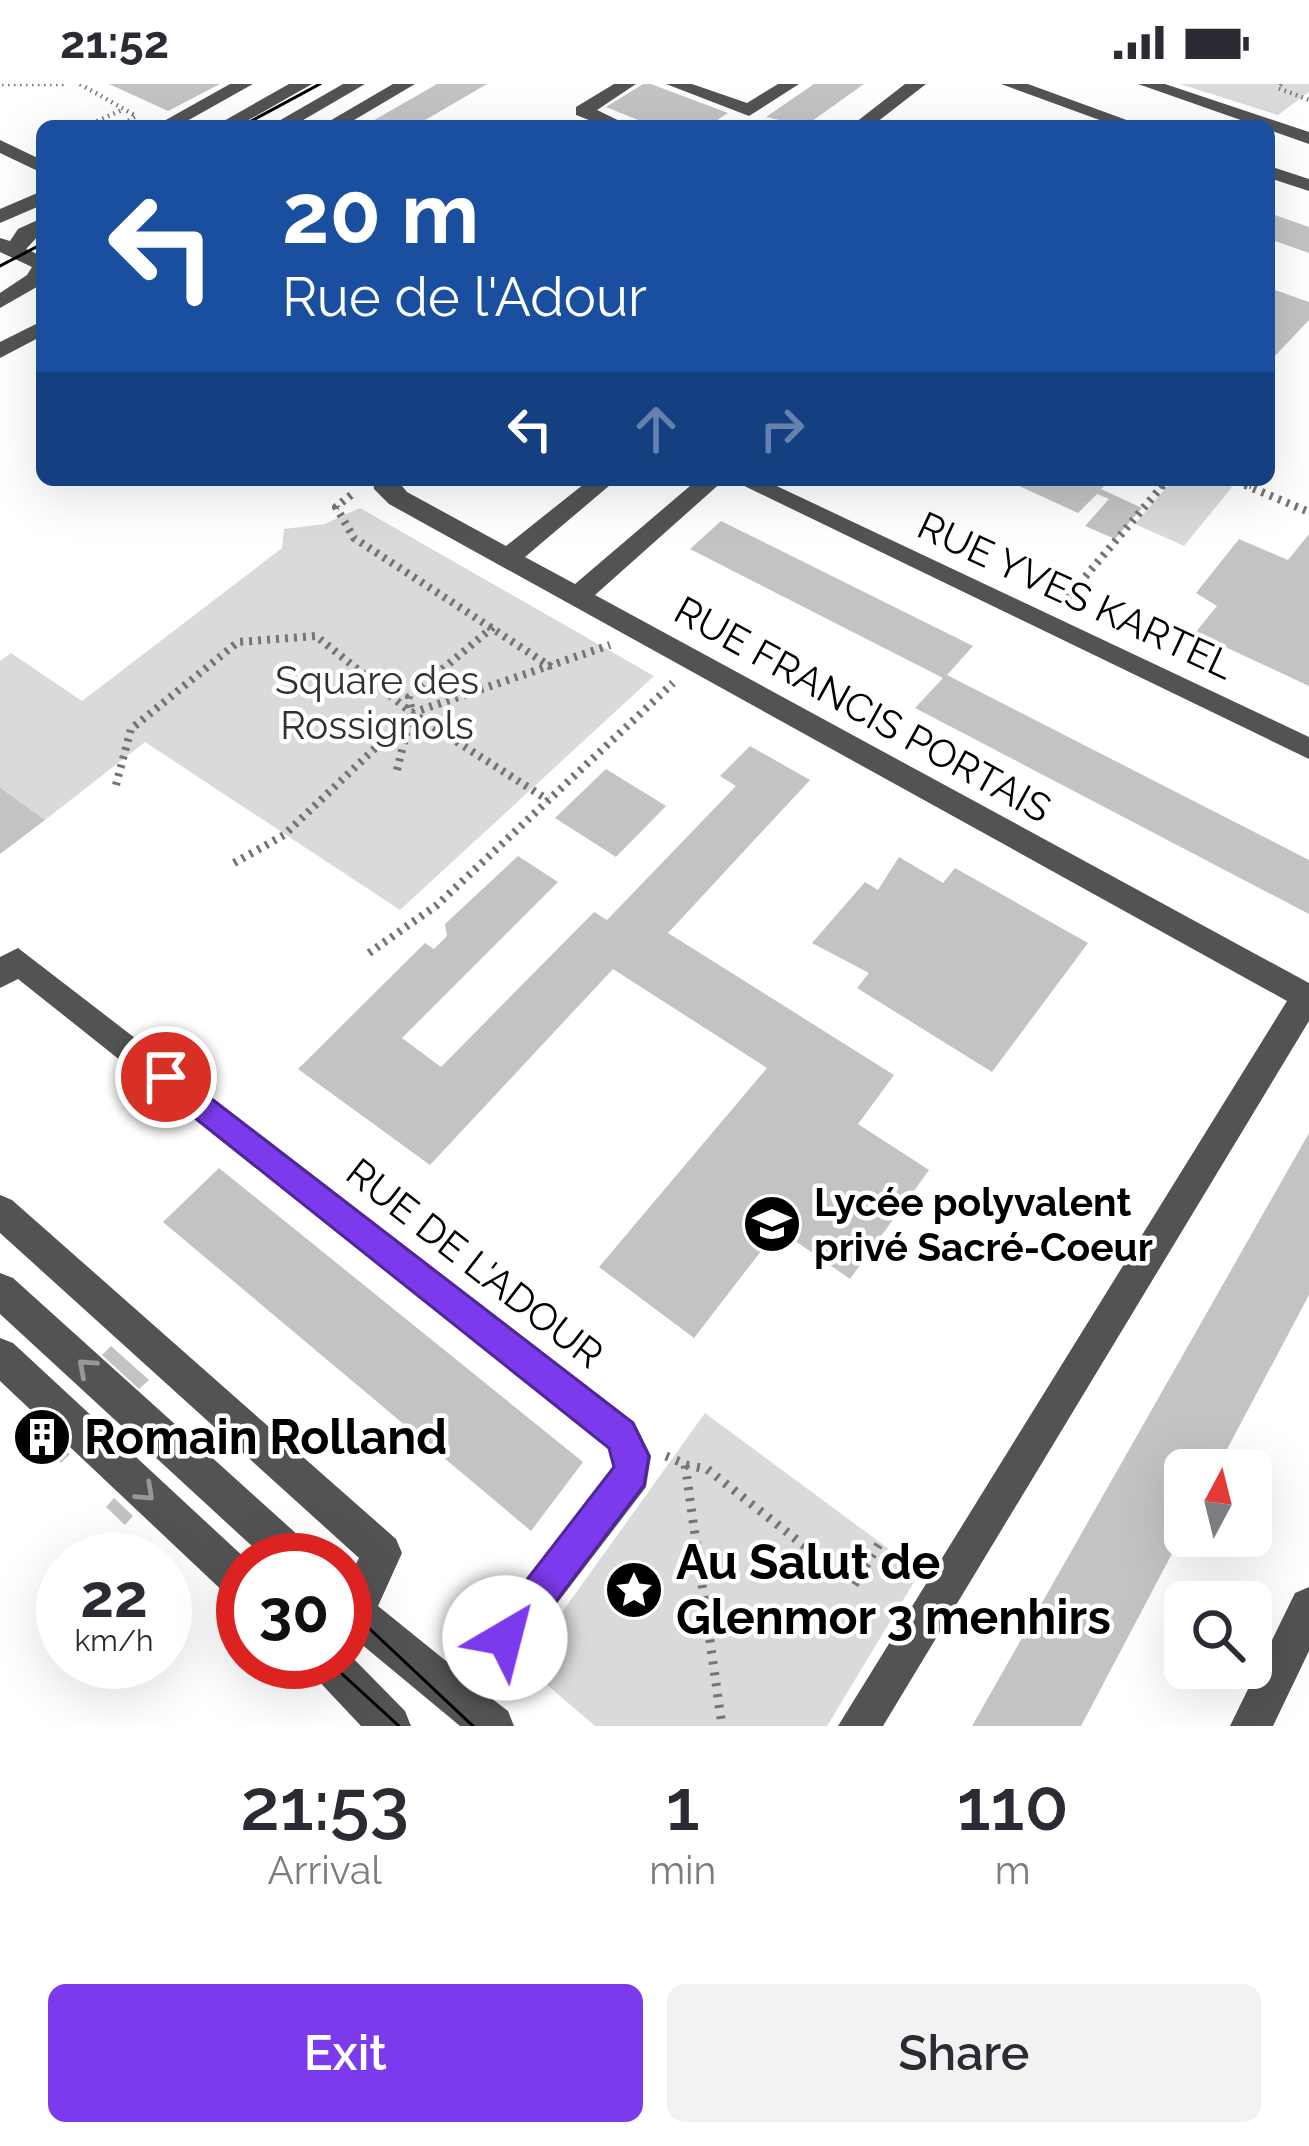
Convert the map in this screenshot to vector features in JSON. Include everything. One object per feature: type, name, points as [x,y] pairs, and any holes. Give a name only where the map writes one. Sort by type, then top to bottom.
[{"type":"street","points":[[175,120],[244,84]]},
{"type":"street","points":[[235,120],[303,84]]},
{"type":"street","points":[[290,120],[356,84]]},
{"type":"street","points":[[341,120],[406,84]]},
{"type":"street","points":[[606,120],[583,111],[627,84]]},
{"type":"street","points":[[675,84],[749,110],[790,84]]},
{"type":"street","points":[[868,120],[917,84]]},
{"type":"street","points":[[1010,84],[1116,120]]},
{"type":"street","points":[[1147,84],[1260,120]]},
{"type":"street","points":[[1275,125],[1307,135]]},
{"type":"street","points":[[0,146],[36,164]]},
{"type":"street","points":[[1275,174],[1309,185]]},
{"type":"street","points":[[0,217],[36,199]]},
{"type":"street","points":[[0,226],[31,247],[36,279],[0,302]]},
{"type":"street","points":[[0,352],[36,331]]},
{"type":"street","name":"RUE FRANCIS PORTAIS","points":[[391,486],[508,558],[1308,998]]},
{"type":"street","points":[[508,558],[597,486]]},
{"type":"street","points":[[578,596],[705,486]]},
{"type":"street","name":"RUE YVES KARTEL","points":[[757,486],[1309,749]]},
{"type":"street","name":"RUE DE L'ADOUR","points":[[9,968],[621,1436]]},
{"type":"street","points":[[859,1726],[1308,998]]},
{"type":"street","points":[[0,1211],[360,1533]]},
{"type":"street","points":[[0,1290],[266,1533]]},
{"type":"street","points":[[0,1356],[216,1557]]},
{"type":"street","points":[[459,1698],[632,1473],[632,1456],[621,1436]]},
{"type":"street","points":[[372,1544],[382,1553],[372,1572]]},
{"type":"street","points":[[1251,1726],[1309,1606]]},
{"type":"street","points":[[372,1634],[493,1726]]},
{"type":"street","points":[[354,1689],[390,1726]]},
{"type":"path","points":[[2,84],[65,84]]},
{"type":"path","points":[[80,84],[136,116],[130,120]]},
{"type":"path","points":[[1281,84],[1278,88],[1309,100]]},
{"type":"path","points":[[100,120],[123,110]]},
{"type":"path","points":[[1045,624],[1162,486]]},
{"type":"path","points":[[1247,486],[1309,512]]},
{"type":"path","points":[[351,495],[336,507],[354,538],[551,667]]},
{"type":"path","points":[[397,770],[412,712],[409,697],[493,627]]},
{"type":"path","points":[[234,863],[284,835],[412,712],[644,632]]},
{"type":"path","points":[[116,784],[130,729],[238,642],[316,636],[412,712],[548,800]]},
{"type":"path","points":[[369,953],[437,905],[696,662]]},
{"type":"path","points":[[621,1436],[685,1465],[707,1469],[854,1585],[883,1539]]},
{"type":"path","points":[[685,1465],[722,1726]]},
{"type":"green space","points":[[1180,84],[1309,84],[1309,92],[1278,115]]},
{"type":"green space","points":[[1168,486],[1232,487],[1184,546],[1135,524]]},
{"type":"green space","name":"Square des Rossignols","points":[[360,508],[654,676],[400,910],[145,742],[45,820],[0,789],[0,661],[11,653],[82,701],[282,548],[284,529],[325,524]]},
{"type":"green space","points":[[705,1413],[920,1572],[827,1726],[595,1726],[524,1665]]},
{"type":"building","points":[[109,84],[220,84],[168,111]]},
{"type":"building","points":[[437,84],[487,84],[425,120],[374,120]]},
{"type":"building","points":[[643,84],[651,84],[728,113],[717,120],[638,120],[606,107]]},
{"type":"building","points":[[814,84],[864,84],[813,120],[766,117]]},
{"type":"building","points":[[1275,215],[1309,227],[1309,253],[1275,241]]},
{"type":"building","points":[[1275,290],[1309,302],[1309,320],[1275,356]]},
{"type":"building","points":[[1019,486],[1104,486],[1101,489],[1142,508],[1115,539],[1085,526],[1109,499],[1097,494],[1078,513]]},
{"type":"building","points":[[721,521],[973,646],[947,675],[1309,860],[1309,914],[915,708],[943,678],[690,549]]},
{"type":"building","points":[[1309,534],[1309,686],[1195,633],[1217,606],[1196,593],[1239,539],[1288,560]]},
{"type":"building","points":[[750,746],[810,780],[668,933],[894,1075],[858,1124],[929,1170],[850,1279],[778,1229],[694,1338],[599,1267],[767,1068],[613,969],[430,1165],[298,1069],[425,943],[434,949],[447,936],[445,924],[518,856],[558,882],[402,1038],[441,1067],[594,912],[607,920],[736,786],[720,776]]},
{"type":"building","points":[[606,769],[666,806],[616,857],[555,818]]},
{"type":"building","points":[[0,788],[45,820],[0,854]]},
{"type":"building","points":[[899,857],[943,883],[955,868],[1088,943],[992,1072],[857,988],[869,973],[812,943],[865,882],[878,890]]},
{"type":"building","points":[[1309,1133],[1309,1295],[1227,1449],[1164,1449],[1164,1557],[1170,1557],[1081,1726],[972,1726]]},
{"type":"building","points":[[219,1168],[583,1462],[531,1531],[163,1222]]},
{"type":"building","name":"Romain Rolland","points":[[111,1346],[149,1380],[139,1389],[102,1355]]},
{"type":"building","name":"Romain Rolland","points":[[32,1419],[70,1454],[61,1463],[23,1428]]},
{"type":"building","points":[[114,1498],[133,1516],[125,1525],[106,1507]]},
{"type":"tram line","points":[[253,120],[320,84]]},
{"type":"tram line","points":[[0,266],[36,247]]},
{"type":"tram line","points":[[372,1631],[473,1726]]},
{"type":"tram line","points":[[359,1689],[399,1726]]},
{"type":"place","name":"Lycée polyvalent privé Sacré-Coeur","points":[[772,1224]]},
{"type":"place","name":"Romain Rolland","points":[[42,1437]]},
{"type":"place","name":"Au Salut de Glenmor 3 menhirs","points":[[634,1590]]},
{"type":"route","points":[[166,1077],[621,1436],[632,1456],[632,1473],[505,1638]]}]
